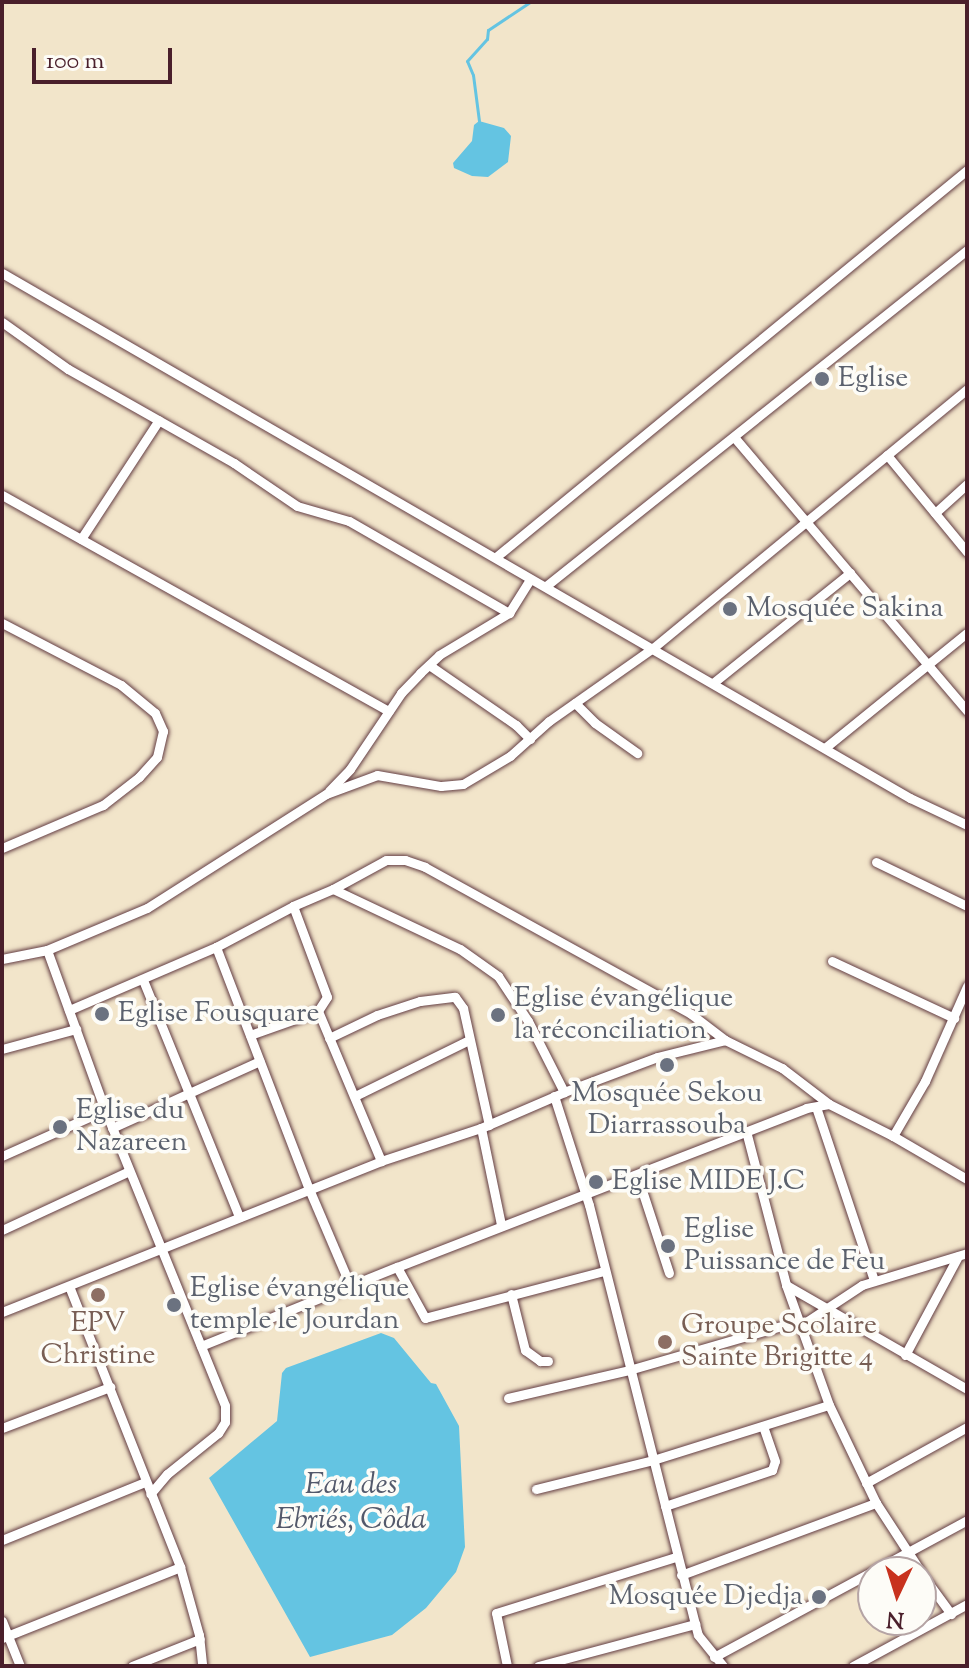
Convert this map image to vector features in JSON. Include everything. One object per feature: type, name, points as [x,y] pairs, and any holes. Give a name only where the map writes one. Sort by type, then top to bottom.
[{"type":"street","points":[[496,557],[967,170]]},
{"type":"street","points":[[546,586],[967,250]]},
{"type":"street","points":[[2,273],[910,798],[967,825]]},
{"type":"street","points":[[2,322],[68,369],[159,420],[297,506],[349,521],[509,613]]},
{"type":"street","points":[[2,959],[47,950],[147,908],[326,794],[377,775],[441,786],[463,784],[510,756],[575,703],[653,648],[967,389]]},
{"type":"street","points":[[81,539],[159,420]]},
{"type":"street","points":[[734,437],[967,711]]},
{"type":"street","points":[[887,455],[967,552]]},
{"type":"street","points":[[935,513],[967,484]]},
{"type":"street","points":[[2,495],[389,711]]},
{"type":"street","points":[[713,683],[850,573]]},
{"type":"street","points":[[326,794],[350,769],[389,711],[429,665],[509,613],[530,579]]},
{"type":"street","points":[[2,848],[103,805],[139,777],[157,757],[163,731],[155,713],[121,685],[3,627]]},
{"type":"street","points":[[826,747],[967,633]]},
{"type":"street","points":[[429,665],[516,725],[530,739]]},
{"type":"street","points":[[575,703],[595,723],[637,753]]},
{"type":"street","points":[[69,1010],[216,947],[386,860],[415,863],[691,1014],[725,1040],[782,1068],[829,1104],[893,1136],[967,1179]]},
{"type":"street","points":[[876,862],[967,906]]},
{"type":"street","points":[[333,889],[460,949],[498,976],[523,1012],[564,1092]]},
{"type":"street","points":[[250,1035],[318,1011],[327,997],[293,906]]},
{"type":"street","points":[[216,947],[309,1189],[350,1285]]},
{"type":"street","points":[[47,950],[112,1128],[225,1406],[225,1422],[206,1445],[167,1474],[150,1494]]},
{"type":"street","points":[[832,961],[954,1018]]},
{"type":"street","points":[[143,980],[239,1217]]},
{"type":"street","points":[[893,1136],[925,1081],[967,986]]},
{"type":"street","points":[[329,1038],[377,1015],[443,996],[460,1002],[501,1225]]},
{"type":"street","points":[[318,1011],[381,1161]]},
{"type":"street","points":[[2,1049],[76,1029]]},
{"type":"street","points":[[355,1096],[469,1040]]},
{"type":"street","points":[[2,1312],[381,1161],[485,1127],[628,1066],[725,1040]]},
{"type":"street","points":[[112,1128],[260,1061]]},
{"type":"street","points":[[554,1096],[586,1195],[695,1624],[714,1657],[723,1666]]},
{"type":"street","points":[[201,1346],[501,1225],[586,1195],[746,1131],[829,1104]]},
{"type":"street","points":[[816,1107],[874,1280]]},
{"type":"street","points":[[2,1156],[105,1110]]},
{"type":"street","points":[[746,1131],[786,1285],[829,1405],[876,1503],[909,1556]]},
{"type":"street","points":[[2,1230],[129,1171]]},
{"type":"street","points":[[637,1175],[669,1273]]},
{"type":"street","points":[[508,1398],[629,1370],[800,1324],[845,1294],[874,1280],[963,1254]]},
{"type":"street","points":[[905,1355],[963,1254]]},
{"type":"street","points":[[397,1267],[425,1318],[604,1271]]},
{"type":"street","points":[[786,1285],[905,1355],[966,1386]]},
{"type":"street","points":[[69,1286],[180,1567],[200,1639],[202,1666]]},
{"type":"street","points":[[511,1294],[525,1350],[540,1361],[548,1361]]},
{"type":"street","points":[[2,1428],[110,1387]]},
{"type":"street","points":[[536,1489],[653,1460],[829,1405]]},
{"type":"street","points":[[665,1506],[772,1470],[775,1461],[763,1426]]},
{"type":"street","points":[[866,1483],[967,1427]]},
{"type":"street","points":[[2,1540],[145,1482]]},
{"type":"street","points":[[681,1575],[876,1503]]},
{"type":"street","points":[[714,1657],[967,1520]]},
{"type":"street","points":[[507,1666],[496,1613],[676,1557]]},
{"type":"street","points":[[5,1637],[180,1567]]},
{"type":"street","points":[[937,1594],[951,1614]]},
{"type":"street","points":[[853,1666],[967,1604]]},
{"type":"street","points":[[2,1621],[5,1637],[20,1666]]},
{"type":"street","points":[[538,1666],[695,1624]]},
{"type":"street","points":[[132,1666],[200,1639]]},
{"type":"water","points":[[479,121],[504,128],[511,136],[508,162],[488,177],[472,176],[454,168],[453,163],[472,141],[474,125]]},
{"type":"water","name":"Eau des Ebriés, Côda","points":[[381,1333],[394,1338],[431,1383],[436,1384],[459,1426],[465,1547],[456,1572],[426,1608],[392,1635],[310,1657],[209,1478],[277,1421],[282,1373],[286,1368]]},
{"type":"waterway","points":[[479,121],[473,75],[467,61],[487,39],[488,30],[530,2]]},
{"type":"place","name":"Eglise","points":[[822,379]]},
{"type":"place","name":"Mosquée Sakina","points":[[730,609]]},
{"type":"place","name":"Eglise Fousquare","points":[[102,1014]]},
{"type":"place","name":"Eglise évangélique la réconciliation","points":[[498,1015]]},
{"type":"place","name":"Mosquée Sekou Diarrassouba","points":[[667,1065]]},
{"type":"place","name":"Eglise du Nazareen","points":[[60,1127]]},
{"type":"place","name":"Eglise MIDE J.C","points":[[596,1182]]},
{"type":"place","name":"Eglise Puissance de Feu","points":[[668,1246]]},
{"type":"place","name":"EPV Christine","points":[[98,1295]]},
{"type":"place","name":"Eglise évangélique temple le Jourdan","points":[[174,1305]]},
{"type":"place","name":"Groupe Scolaire Sainte Brigitte 4","points":[[665,1342]]},
{"type":"place","name":"Mosquée Djedja","points":[[819,1597]]}]
